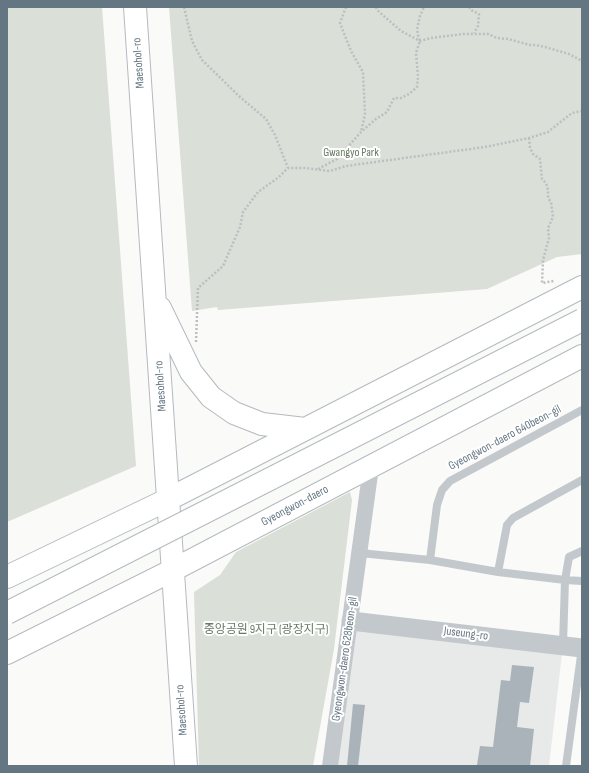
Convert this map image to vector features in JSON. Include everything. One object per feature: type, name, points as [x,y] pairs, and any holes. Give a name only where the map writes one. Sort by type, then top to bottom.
[{"type":"main road","name":"Maesohol-ro","points":[[135,7],[186,766]]},
{"type":"main road","points":[[7,577],[169,499],[582,287]]},
{"type":"main road","points":[[155,298],[191,372],[211,397],[234,413],[262,424],[305,429]]},
{"type":"main road","points":[[7,613],[582,320]]},
{"type":"main road","name":"Gyeongwon-daero","points":[[7,653],[173,570],[582,356]]},
{"type":"street","name":"Gyeongwon-daero 628beon-gil","points":[[330,766],[371,467]]},
{"type":"street","name":"Juseung-ro","points":[[351,621],[582,648]]},
{"type":"lane","name":"Gyeongwon-daero 640beon-gil","points":[[430,560],[437,505],[442,490],[450,481],[582,410]]},
{"type":"lane","points":[[498,572],[506,524],[513,518],[582,480]]},
{"type":"lane","points":[[563,645],[565,580],[569,557],[582,551]]},
{"type":"lane","points":[[360,553],[430,560],[498,572],[582,581]]},
{"type":"lane","points":[[566,766],[580,672],[582,648]]},
{"type":"path","points":[[184,7],[192,41],[202,60],[240,97],[266,118],[275,135],[288,168]]},
{"type":"path","points":[[346,7],[340,23],[351,51],[362,72],[365,114],[361,132]]},
{"type":"path","points":[[376,7],[401,31],[420,41],[431,38],[488,34],[497,38],[541,46],[569,54],[582,61]]},
{"type":"path","points":[[318,170],[337,159],[361,132],[387,112],[394,98],[401,98],[409,94],[417,87],[418,77],[416,53],[420,41],[417,29],[424,7]]},
{"type":"path","points":[[469,7],[471,10],[479,14],[478,26],[474,34]]},
{"type":"path","points":[[196,345],[198,288],[223,266],[240,227],[243,212],[258,192],[279,177],[288,168],[330,171],[346,166],[485,147],[529,138],[548,132],[572,113],[582,111]]},
{"type":"path","points":[[529,138],[530,148],[533,154],[540,159],[542,179],[546,183],[553,217],[548,228],[548,238],[543,260],[542,283],[555,280]]},
{"type":"shaded area","points":[[351,621],[563,645],[549,766],[330,766]]},
{"type":"green space","points":[[7,7],[102,7],[136,466],[7,522]]},
{"type":"green space","name":"Gwangyo Park","points":[[169,7],[582,7],[582,254],[557,257],[487,289],[218,310],[217,307],[192,311]]},
{"type":"green space","name":"중앙공원 9지구 (광장지구)","points":[[350,492],[352,500],[334,649],[313,766],[199,766],[194,592],[220,575],[236,552]]},
{"type":"building","points":[[512,665],[534,667],[529,703],[520,702],[517,727],[534,729],[530,766],[477,765],[480,746],[493,747],[501,680],[510,681]]},
{"type":"building","points":[[353,704],[365,705],[358,766],[347,766]]}]
